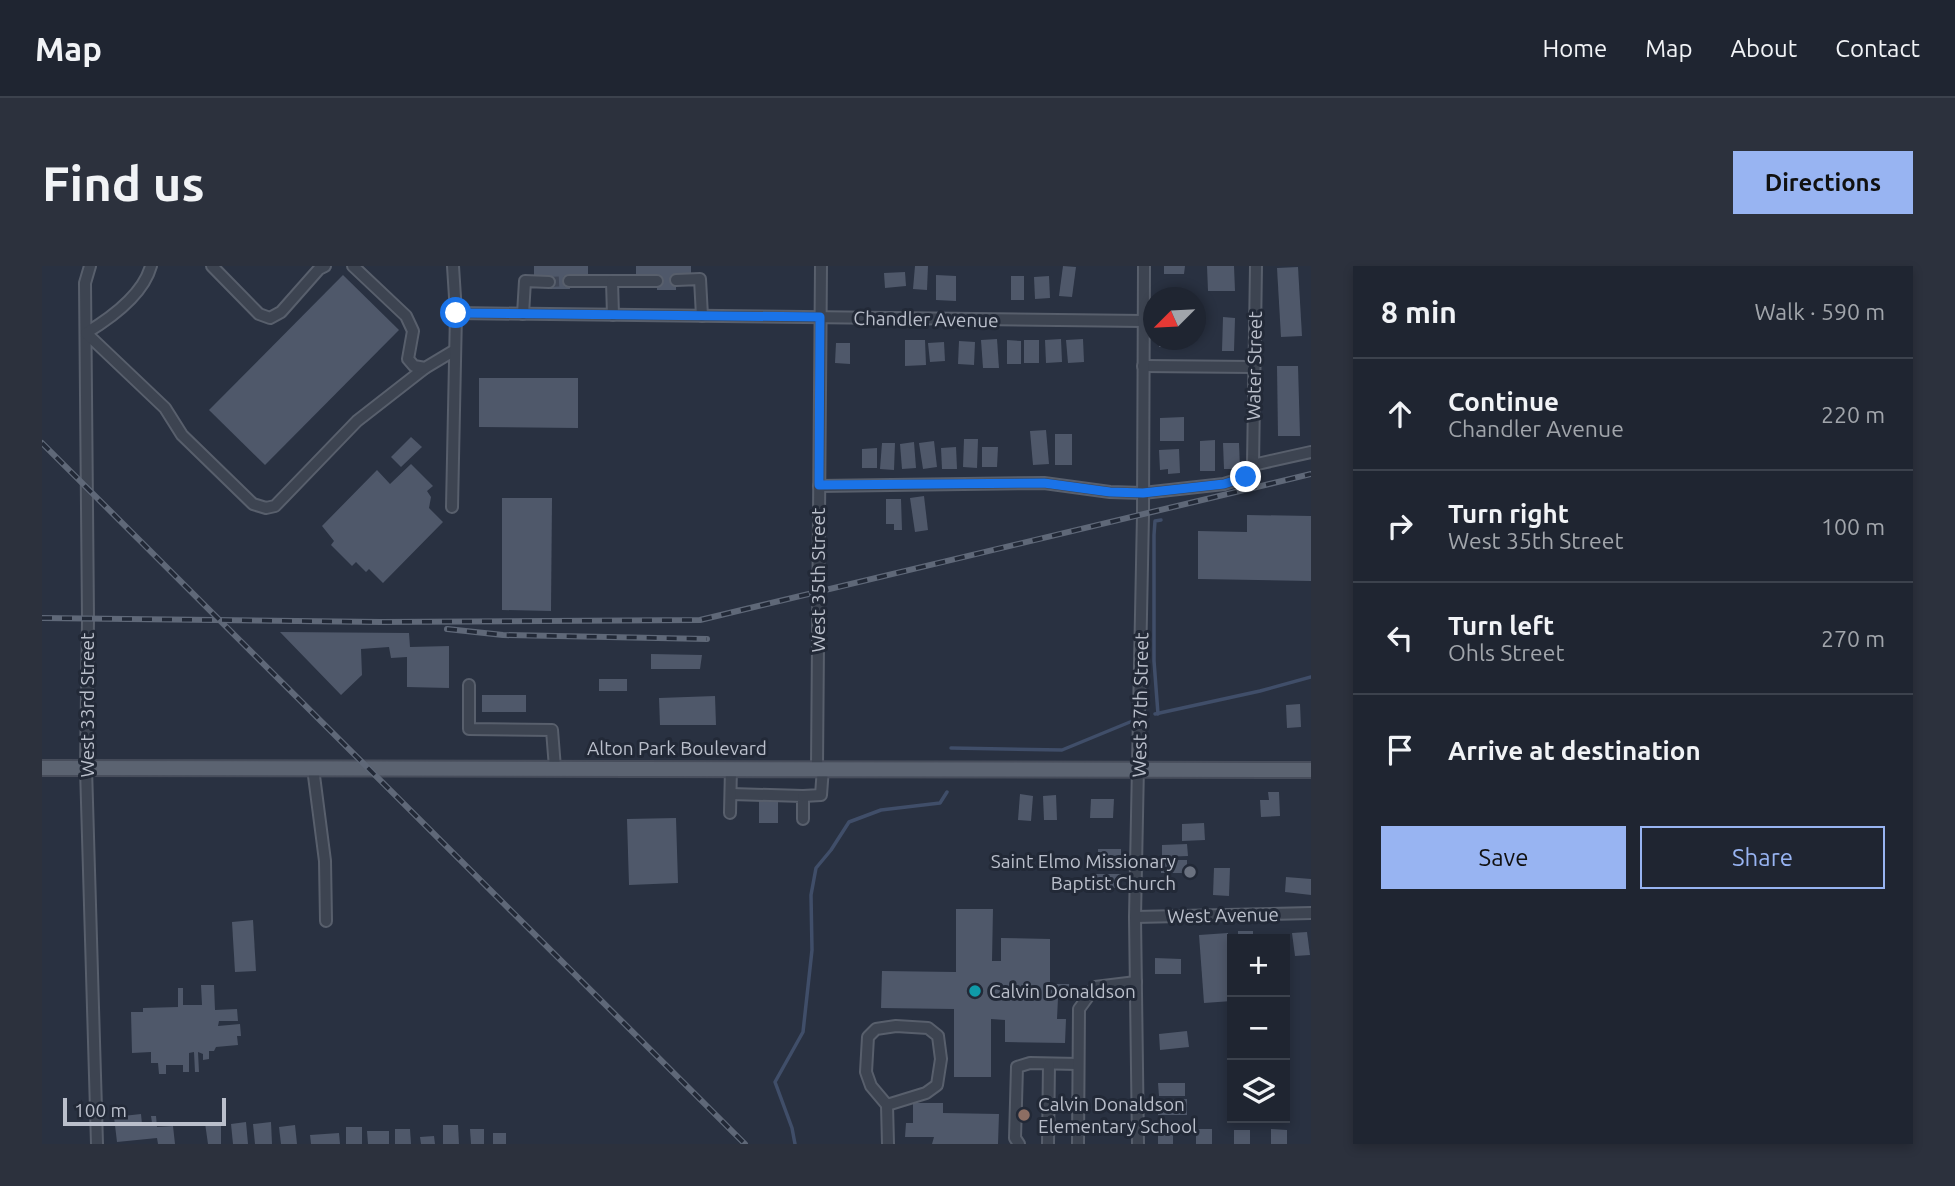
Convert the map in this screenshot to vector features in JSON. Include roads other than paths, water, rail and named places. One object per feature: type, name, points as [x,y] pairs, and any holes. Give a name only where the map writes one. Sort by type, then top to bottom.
[{"type":"main road","name":"Alton Park Boulevard","points":[[42,768],[1311,770]]},
{"type":"street","name":"West 33rd Street","points":[[90,266],[85,283],[88,605],[82,768],[97,1144]]},
{"type":"street","points":[[151,266],[143,285],[111,317],[86,333],[165,408],[191,444],[253,503],[265,508],[275,506],[357,421],[425,368],[455,350]]},
{"type":"street","points":[[212,266],[259,314],[270,318],[281,312],[319,269],[325,266]]},
{"type":"street","points":[[353,266],[406,316],[413,331],[408,359],[414,366],[425,368]]},
{"type":"street","points":[[452,507],[456,313],[453,266]]},
{"type":"street","name":"West 35th Street","points":[[803,796],[821,795],[821,266]]},
{"type":"street","name":"West 37th Street","points":[[1144,266],[1144,287]]},
{"type":"street","name":"Water Street","points":[[1253,465],[1255,266]]},
{"type":"street","points":[[676,280],[700,279],[702,316]]},
{"type":"street","points":[[523,314],[525,281],[549,282]]},
{"type":"street","points":[[569,281],[657,281]]},
{"type":"street","points":[[612,281],[613,315]]},
{"type":"street","name":"Chandler Avenue","points":[[456,313],[1143,321]]},
{"type":"street","name":"West 37th Street","points":[[1138,1144],[1135,917],[1143,350]]},
{"type":"street","points":[[1143,366],[1253,367]]},
{"type":"street","points":[[819,485],[1044,483],[1110,492],[1143,493],[1224,484],[1246,477],[1253,465],[1311,452]]},
{"type":"street","points":[[469,685],[469,729],[552,730],[555,768]]},
{"type":"street","points":[[313,768],[325,861],[326,921]]},
{"type":"street","points":[[730,813],[731,768]]},
{"type":"street","points":[[731,794],[803,796],[803,818]]},
{"type":"street","name":"West Avenue","points":[[1135,917],[1311,913]]},
{"type":"street","points":[[1079,1144],[1079,1009],[1095,987],[1136,982]]},
{"type":"street","points":[[887,1105],[926,1093],[937,1085],[941,1059],[938,1036],[929,1028],[886,1027],[876,1029],[868,1037],[866,1072],[871,1086],[887,1105],[888,1144]]},
{"type":"street","points":[[1018,1144],[1015,1138],[1017,1068],[1030,1063],[1078,1064]]},
{"type":"street","points":[[1048,1144],[1049,1064]]},
{"type":"waterway","points":[[1158,714],[1154,661],[1154,535],[1155,521],[1161,520]]},
{"type":"waterway","points":[[1155,714],[1311,677]]},
{"type":"waterway","points":[[951,748],[1062,750],[1130,722]]},
{"type":"waterway","points":[[795,1144],[775,1082],[803,1032],[812,950],[811,895],[816,868],[849,822],[881,810],[940,803],[947,792]]},
{"type":"tunnel","points":[[549,282],[569,281]]},
{"type":"railway","points":[[42,443],[745,1144]]},
{"type":"railway","points":[[42,618],[381,622],[700,620],[1311,474]]},
{"type":"railway","points":[[447,629],[503,635],[707,639]]},
{"type":"place","name":"Saint Elmo Missionary Baptist Church","points":[[1190,872]]},
{"type":"place","name":"Calvin Donaldson","points":[[975,991]]},
{"type":"place","name":"Calvin Donaldson Elementary School","points":[[1024,1115]]}]
